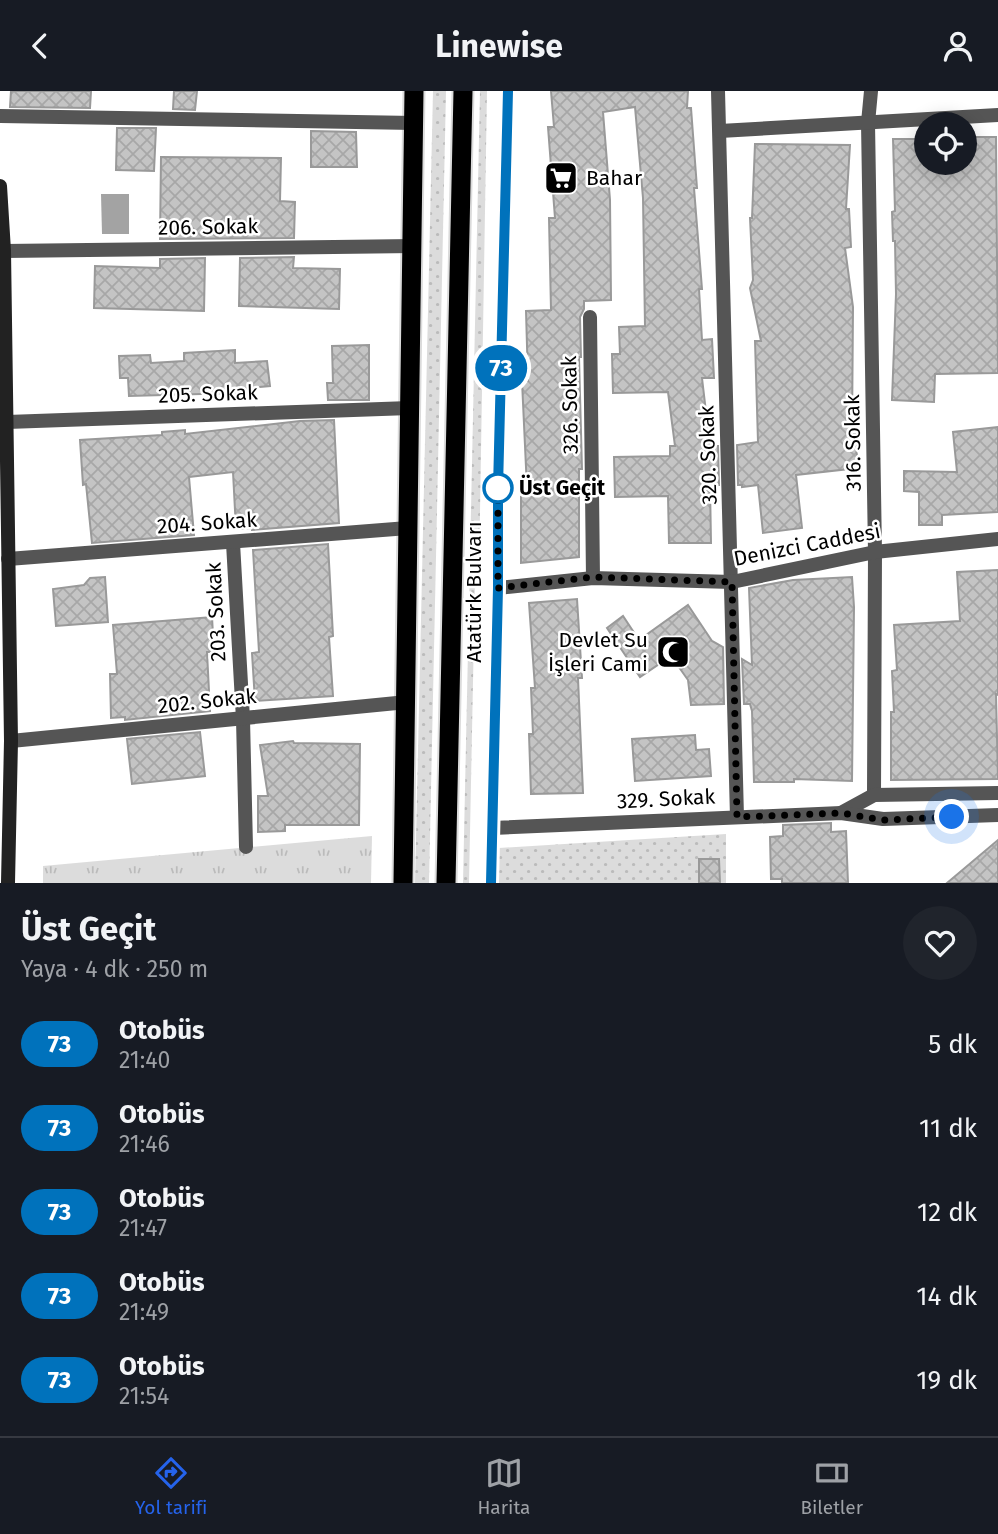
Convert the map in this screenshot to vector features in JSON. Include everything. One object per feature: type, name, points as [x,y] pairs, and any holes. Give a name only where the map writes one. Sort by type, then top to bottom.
[{"type":"highway","points":[[403,883],[414,246],[414,91]]},
{"type":"highway","name":"Atatürk Bulvarı","points":[[446,883],[463,91]]},
{"type":"main road","name":"Atatürk Bulvarı","points":[[491,883],[508,91]]},
{"type":"main road","points":[[0,186],[4,251],[11,741],[8,883]]},
{"type":"street","name":"320. Sokak","points":[[718,91],[737,817]]},
{"type":"street","name":"316. Sokak","points":[[871,91],[868,123],[875,552],[874,795]]},
{"type":"street","points":[[720,131],[998,115]]},
{"type":"street","points":[[0,116],[414,124]]},
{"type":"street","name":"206. Sokak","points":[[4,251],[414,246]]},
{"type":"street","name":"326. Sokak","points":[[590,317],[593,577]]},
{"type":"street","name":"205. Sokak","points":[[7,422],[410,408]]},
{"type":"street","name":"204. Sokak","points":[[8,559],[408,528]]},
{"type":"street","name":"Denizci Caddesi","points":[[498,588],[593,577],[732,582],[875,552],[998,539]]},
{"type":"street","name":"203. Sokak","points":[[233,543],[243,719],[246,847]]},
{"type":"street","name":"202. Sokak","points":[[11,741],[407,702]]},
{"type":"street","name":"329. Sokak","points":[[841,813],[874,795],[998,793]]},
{"type":"street","name":"329. Sokak","points":[[493,828],[841,813],[883,820],[998,815]]},
{"type":"green space","points":[[433,91],[446,91],[429,883],[415,883]]},
{"type":"green space","points":[[480,91],[487,91],[479,572],[475,581],[469,883],[463,883]]},
{"type":"green space","points":[[726,834],[726,883],[498,883],[499,848]]},
{"type":"green space","points":[[372,836],[371,883],[43,883],[43,866]]},
{"type":"shaded area","points":[[101,194],[129,194],[129,234],[102,234]]},
{"type":"building","points":[[11,91],[91,91],[90,108],[10,107]]},
{"type":"building","points":[[174,91],[197,91],[195,110],[173,109]]},
{"type":"building","points":[[551,91],[688,91],[687,108],[691,108],[697,188],[694,188],[702,289],[699,289],[702,340],[712,339],[714,378],[702,378],[710,446],[718,446],[719,485],[710,485],[711,543],[669,543],[668,496],[615,497],[614,457],[670,456],[670,446],[675,446],[668,392],[613,393],[612,354],[620,354],[619,327],[645,326],[643,198],[635,107],[603,112],[610,200],[611,300],[584,301],[580,317],[582,469],[579,469],[579,557],[521,563],[521,490],[527,489],[522,381],[528,381],[526,311],[551,310],[549,218],[555,218],[548,127],[554,127]]},
{"type":"building","points":[[117,128],[156,128],[154,171],[116,170]]},
{"type":"building","points":[[311,131],[356,132],[357,167],[311,167]]},
{"type":"building","points":[[977,137],[996,137],[998,373],[935,374],[934,402],[892,400],[896,294],[892,212],[895,211],[893,139],[914,139],[914,175],[977,175]]},
{"type":"building","points":[[755,144],[850,145],[846,209],[849,209],[851,247],[845,248],[853,307],[852,434],[855,434],[858,468],[796,475],[802,528],[763,533],[758,485],[738,485],[737,445],[758,442],[755,341],[761,341],[750,288],[753,280],[750,218]]},
{"type":"building","points":[[161,157],[281,158],[280,201],[295,202],[294,238],[160,239]]},
{"type":"building","points":[[294,257],[293,268],[340,269],[339,309],[239,306],[240,258]]},
{"type":"building","points":[[205,258],[204,311],[94,308],[95,266],[160,268],[160,259]]},
{"type":"building","points":[[369,345],[369,400],[328,400],[327,383],[333,383],[332,346]]},
{"type":"building","points":[[235,350],[235,363],[267,361],[270,386],[237,389],[237,393],[129,396],[128,378],[120,378],[119,356],[150,355],[151,363],[184,361],[184,353]]},
{"type":"building","points":[[334,420],[339,523],[236,529],[233,472],[189,477],[194,535],[92,543],[86,484],[83,485],[80,440],[162,435],[162,432],[185,430],[185,434],[300,421]]},
{"type":"building","points":[[998,427],[998,512],[942,515],[942,525],[919,525],[919,492],[904,491],[904,471],[957,472],[953,432]]},
{"type":"building","points":[[328,544],[333,696],[255,701],[252,653],[259,652],[253,550]]},
{"type":"building","points":[[998,570],[998,779],[891,780],[891,712],[894,712],[892,671],[897,670],[894,625],[960,621],[957,572]]},
{"type":"building","points":[[105,577],[108,622],[56,626],[53,589],[84,585],[90,578]]},
{"type":"building","points":[[852,577],[852,781],[794,779],[794,782],[754,782],[752,711],[750,704],[744,704],[742,659],[752,665],[749,588],[793,580]]},
{"type":"building","points":[[577,599],[582,678],[578,678],[583,793],[531,794],[529,734],[533,734],[531,688],[535,688],[529,603]]},
{"type":"building","name":"Devlet Su İşleri Cami","points":[[688,605],[712,641],[723,647],[724,704],[691,705],[688,680],[671,656],[640,677],[607,628],[623,616],[639,640]]},
{"type":"building","points":[[212,617],[214,652],[207,652],[210,711],[125,720],[125,717],[111,718],[110,674],[117,674],[113,625]]},
{"type":"building","points":[[200,732],[205,776],[132,784],[127,739]]},
{"type":"building","points":[[695,735],[696,750],[709,749],[711,776],[635,781],[632,739]]},
{"type":"building","points":[[293,741],[360,744],[359,825],[285,825],[285,831],[258,832],[258,796],[268,796],[260,745]]},
{"type":"building","points":[[831,823],[831,832],[846,831],[848,883],[782,883],[782,879],[771,879],[770,837],[783,836],[783,825]]},
{"type":"building","points":[[998,840],[998,883],[947,883]]},
{"type":"building","points":[[699,859],[719,859],[720,883],[699,883]]},
{"type":"bus line","name":"73","points":[[491,883],[508,91]]},
{"type":"place","name":"Bahar","points":[[561,178]]},
{"type":"place","name":"Üst Geçit","points":[[498,488]]},
{"type":"place","name":"Devlet Su İşleri Cami","points":[[673,652]]},
{"type":"route","points":[[498,488],[498,588],[593,577],[732,582],[737,817],[841,813],[883,820],[952,817]]}]
